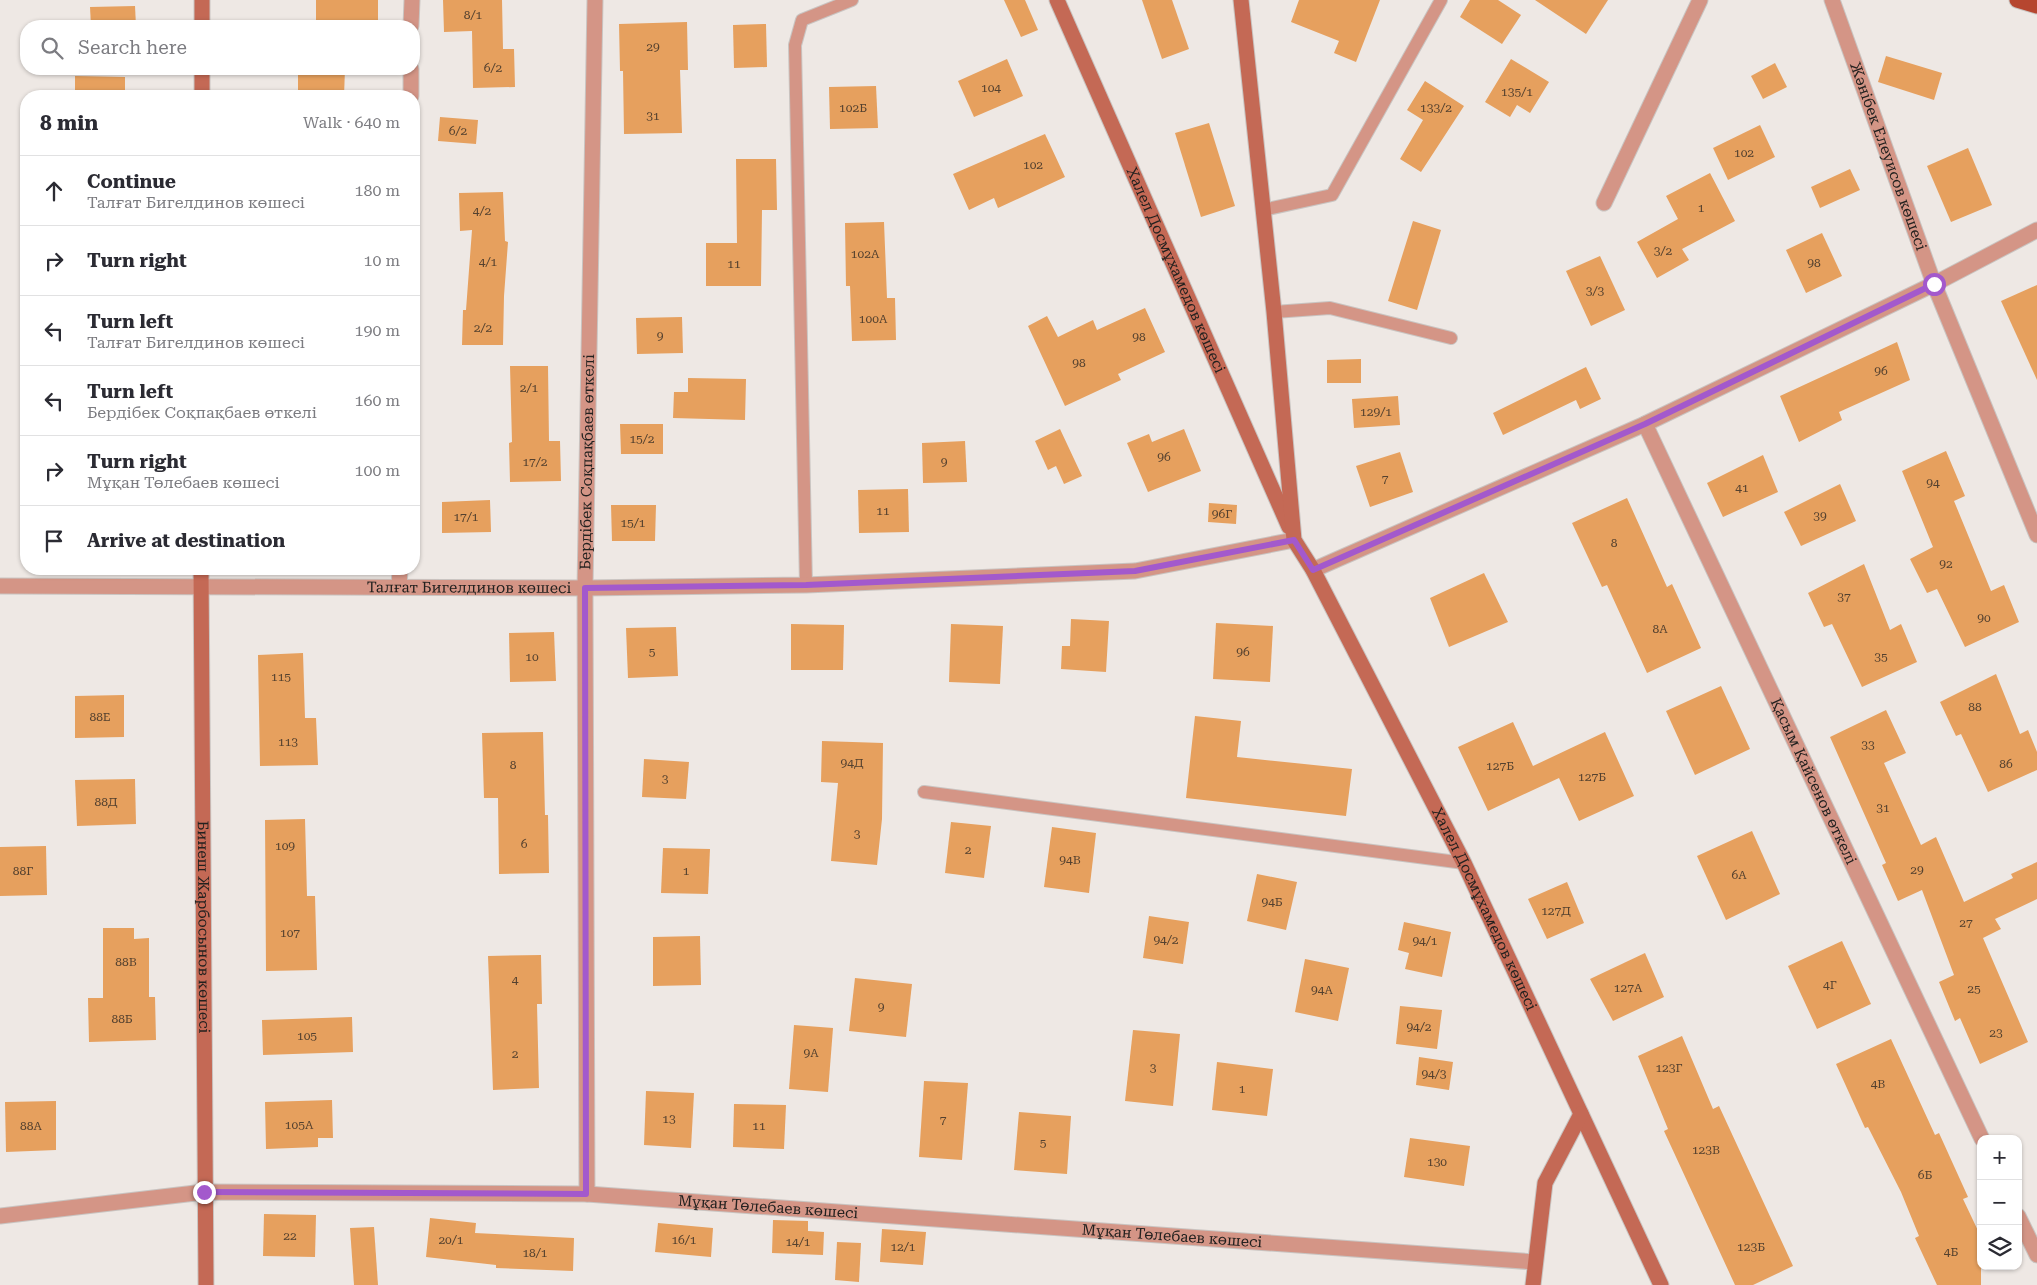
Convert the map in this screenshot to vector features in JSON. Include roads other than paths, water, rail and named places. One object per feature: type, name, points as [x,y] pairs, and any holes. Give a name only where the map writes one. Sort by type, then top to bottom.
[{"type":"main road","points":[[2017,0],[2037,6]]},
{"type":"street","points":[[202,0],[202,20]]},
{"type":"street","points":[[412,0],[412,20]]},
{"type":"street","name":"Бердібек Соқпақбаев өткелі","points":[[586,1194],[585,588],[595,0]]},
{"type":"street","name":"Халел Досмұхамедов көшесі","points":[[1057,0],[1294,540],[1313,570],[1464,863],[1661,1285]]},
{"type":"street","name":"Халел Досмұхамедов көшесі","points":[[1240,0],[1274,312],[1294,540]]},
{"type":"street","points":[[1604,202],[1700,0]]},
{"type":"street","name":"Жәнібек Елеуисов көшесі","points":[[1832,0],[1934,284],[2037,535]]},
{"type":"street","points":[[202,75],[202,90]]},
{"type":"street","points":[[411,75],[411,90]]},
{"type":"street","points":[[1313,570],[1645,424],[1934,284],[2037,230]]},
{"type":"street","name":"Қасым Қайсенов өткелі","points":[[1645,424],[1980,1135]]},
{"type":"street","name":"Талғат Бигелдинов көшесі","points":[[0,586],[585,588],[806,585],[1135,571],[1294,540]]},
{"type":"street","name":"Бинеш Жарбосынов көшесі","points":[[201,575],[206,1285]]},
{"type":"street","points":[[399,587],[400,575]]},
{"type":"street","points":[[1533,1285],[1545,1183],[1582,1114]]},
{"type":"street","name":"Мұқан Төлебаев көшесі","points":[[0,1216],[204,1192],[586,1194],[1536,1262]]},
{"type":"street","points":[[2022,1224],[2037,1255]]},
{"type":"lane","points":[[806,585],[795,45],[802,20],[852,0]]},
{"type":"lane","points":[[1263,210],[1332,195],[1441,0]]},
{"type":"lane","points":[[1274,312],[1330,308],[1451,338]]},
{"type":"lane","points":[[924,792],[1464,863]]}]
